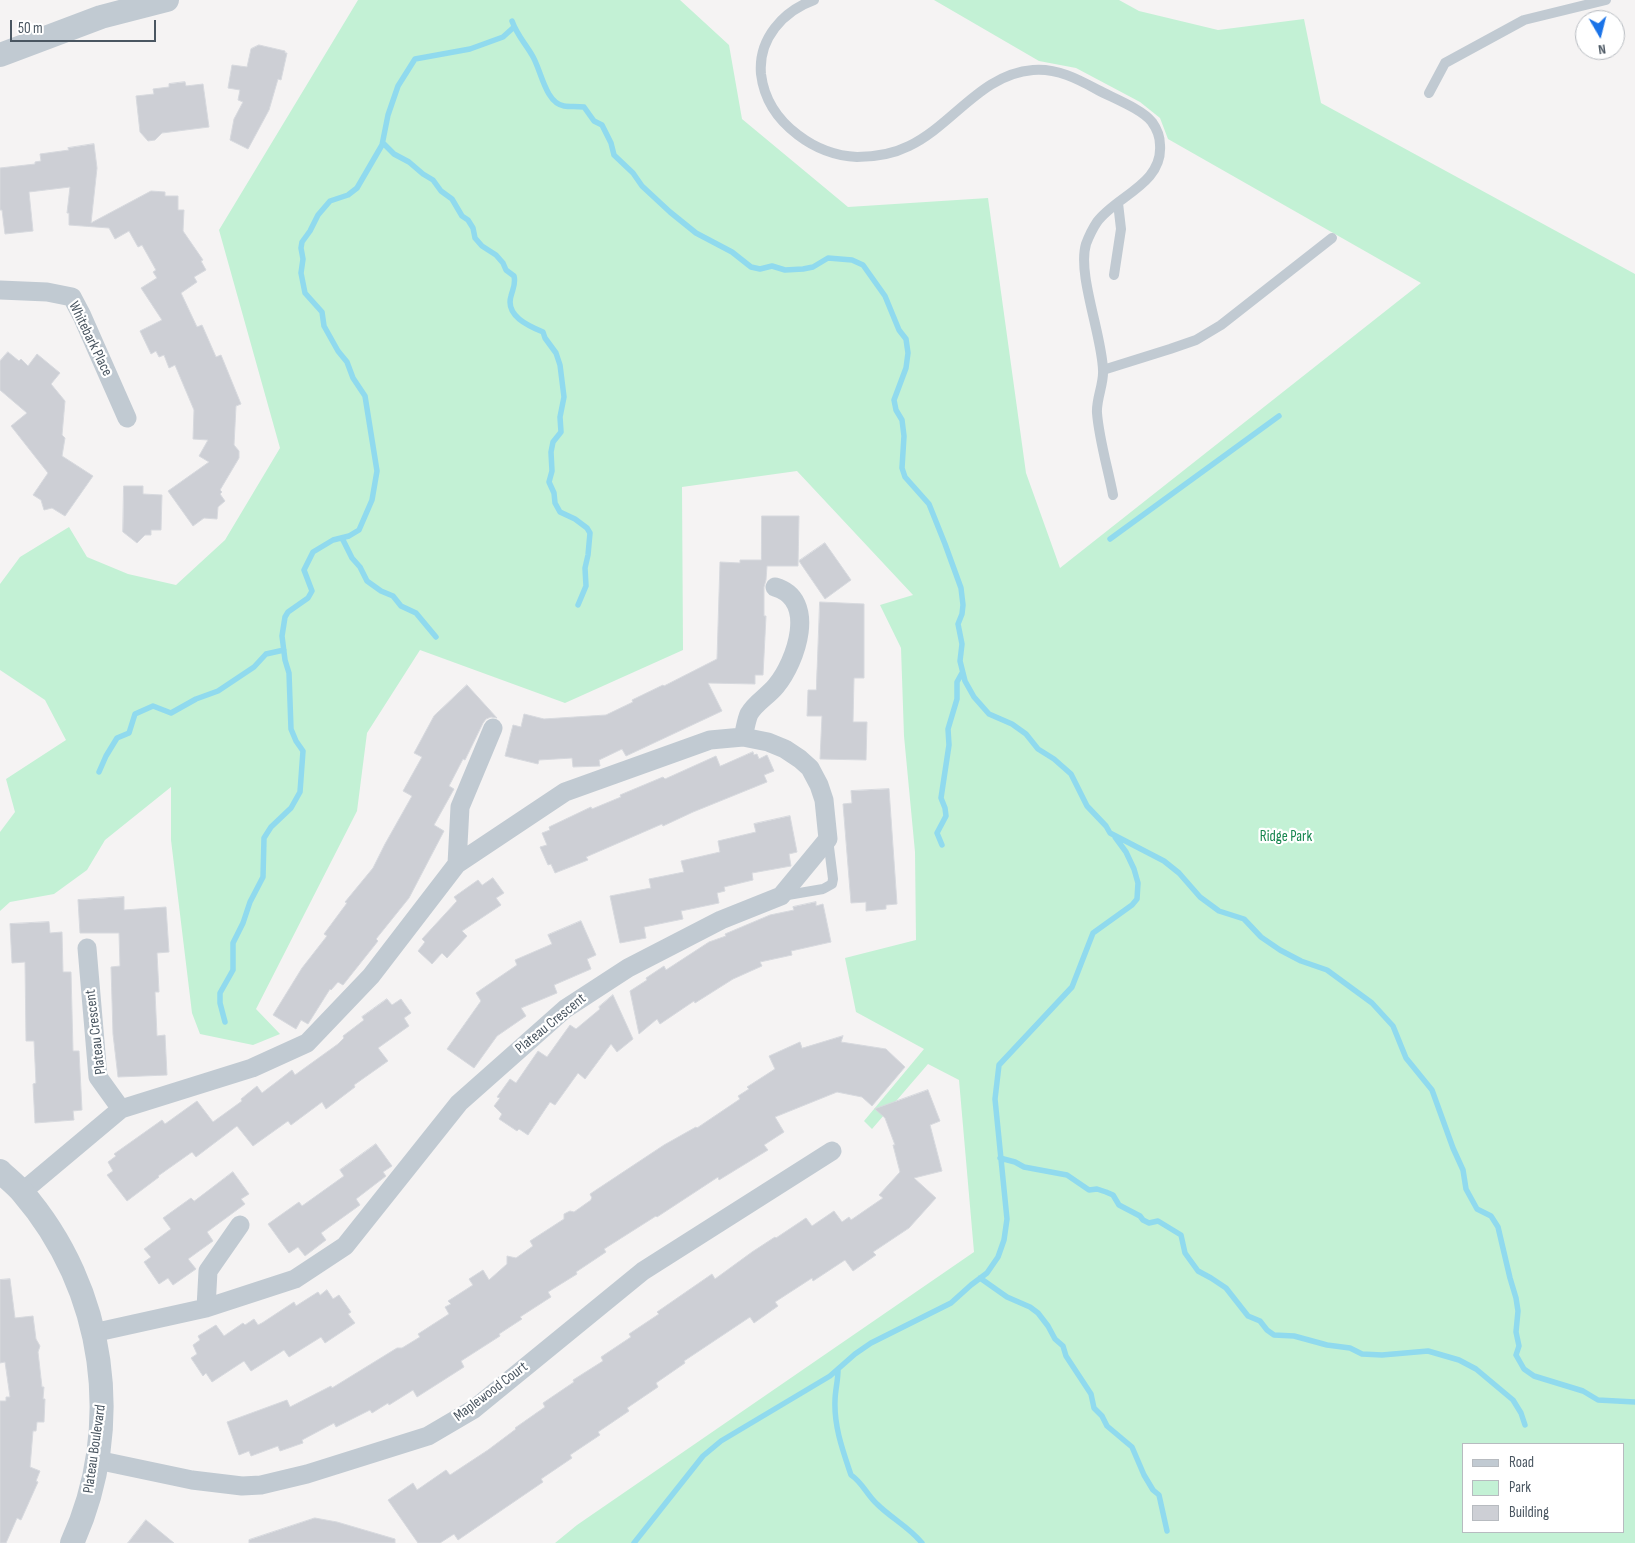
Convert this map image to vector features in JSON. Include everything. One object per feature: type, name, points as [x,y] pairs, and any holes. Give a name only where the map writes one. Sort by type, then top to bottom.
[{"type":"street","points":[[0,55],[126,5],[167,0]]},
{"type":"street","name":"Whitebark Place","points":[[0,290],[47,292],[72,297],[126,418]]},
{"type":"street","points":[[743,737],[748,715],[776,686],[792,660],[798,640],[799,611],[796,602],[790,594],[775,587]]},
{"type":"street","points":[[457,864],[460,807],[493,728]]},
{"type":"street","points":[[22,1192],[121,1109],[252,1068],[307,1042],[371,976],[457,864],[566,792],[710,740],[743,737],[768,742],[785,749],[810,768],[824,800],[828,838]]},
{"type":"street","name":"Plateau Crescent","points":[[93,1333],[206,1308],[295,1279],[345,1246],[459,1103],[565,1009],[628,968],[721,920],[781,896],[828,838]]},
{"type":"street","name":"Plateau Crescent","points":[[87,948],[98,1077],[121,1109]]},
{"type":"street","name":"Maplewood Court","points":[[97,1460],[192,1480],[242,1486],[261,1485],[308,1474],[428,1436],[474,1409],[643,1272],[832,1151]]},
{"type":"street","name":"Plateau Boulevard","points":[[0,1171],[22,1192],[57,1241],[70,1264],[83,1296],[100,1364],[102,1424],[97,1460],[90,1494],[81,1523],[72,1543]]},
{"type":"street","points":[[206,1308],[208,1272],[240,1225]]},
{"type":"lane","points":[[814,0],[782,18],[772,31],[763,51],[761,74],[766,96],[777,114],[800,137],[837,154],[861,157],[887,154],[912,146],[991,84],[1024,71],[1036,70],[1059,72],[1077,78],[1134,109],[1151,121],[1156,129],[1161,150],[1156,166],[1150,176],[1096,222],[1085,247],[1084,260],[1087,281],[1103,370],[1097,412],[1113,496]]},
{"type":"lane","points":[[1429,93],[1445,63],[1524,20],[1606,0]]},
{"type":"lane","points":[[1114,275],[1121,229],[1118,202]]},
{"type":"lane","points":[[1103,370],[1196,340],[1222,326],[1332,238]]},
{"type":"lane","points":[[781,896],[823,889],[832,884],[828,838]]},
{"type":"green space","name":"Ridge Park","points":[[358,0],[680,0],[729,45],[742,119],[848,207],[988,198],[1026,473],[1060,568],[1421,283],[1168,139],[1160,118],[1140,102],[1076,68],[1039,61],[934,0],[1119,0],[1139,11],[1218,30],[1304,19],[1321,103],[1635,274],[1635,1543],[555,1543],[577,1525],[974,1252],[959,1080],[928,1064],[872,1129],[864,1121],[924,1049],[856,1012],[845,958],[916,940],[915,852],[904,736],[901,648],[880,605],[913,595],[797,471],[682,487],[683,650],[565,703],[420,650],[367,733],[357,811],[256,1009],[280,1034],[253,1045],[200,1034],[192,1013],[171,840],[171,787],[105,840],[87,870],[54,894],[10,902],[0,911],[0,832],[15,812],[6,779],[66,740],[45,700],[0,670],[0,584],[20,557],[69,527],[87,557],[128,574],[176,585],[225,540],[280,448],[219,230]]},
{"type":"building","points":[[259,45],[287,53],[281,80],[278,79],[269,110],[248,149],[230,140],[234,119],[243,102],[238,100],[240,90],[228,88],[232,65],[247,67],[251,49]]},
{"type":"building","points":[[185,82],[186,86],[203,84],[209,127],[162,133],[155,140],[148,141],[140,132],[136,96],[154,94],[153,89]]},
{"type":"building","points":[[94,144],[97,168],[91,223],[151,191],[165,192],[165,196],[178,196],[178,210],[184,210],[183,231],[203,260],[201,261],[206,270],[194,277],[197,282],[181,293],[197,327],[202,325],[216,357],[221,355],[241,404],[236,406],[234,445],[239,451],[239,458],[220,490],[222,492],[220,494],[225,501],[218,507],[217,519],[204,518],[193,526],[168,491],[209,462],[199,456],[208,440],[193,439],[194,410],[175,365],[169,368],[164,355],[159,357],[156,351],[151,354],[140,331],[162,320],[141,288],[157,278],[153,272],[156,270],[142,245],[138,247],[129,231],[115,239],[109,228],[69,225],[69,213],[67,213],[70,187],[29,192],[33,231],[5,234],[2,210],[0,210],[0,168],[35,164],[35,162],[41,161],[40,154]]},
{"type":"building","points":[[8,352],[19,361],[21,359],[28,366],[37,354],[60,373],[51,384],[65,401],[62,435],[65,438],[62,456],[93,476],[65,516],[52,508],[44,510],[41,500],[33,495],[48,473],[11,426],[27,413],[0,390],[0,361]]},
{"type":"building","points":[[124,486],[143,486],[143,494],[162,495],[161,530],[151,530],[151,535],[145,535],[137,543],[123,532]]},
{"type":"building","points":[[762,516],[799,516],[798,566],[767,566],[764,587],[764,616],[766,616],[763,675],[755,675],[755,684],[708,683],[722,711],[626,756],[622,749],[599,760],[600,766],[573,767],[572,758],[539,760],[538,764],[505,756],[513,725],[521,727],[524,714],[544,719],[606,715],[633,702],[632,700],[717,659],[720,562],[740,563],[740,560],[761,560]]},
{"type":"building","points":[[825,543],[851,580],[825,599],[799,561]]},
{"type":"building","points":[[820,602],[864,604],[864,678],[854,678],[853,722],[867,722],[866,760],[820,759],[822,716],[807,716],[808,690],[816,690]]},
{"type":"building","points":[[467,685],[497,718],[491,717],[483,723],[465,760],[463,759],[449,786],[454,789],[434,825],[444,831],[409,898],[376,939],[378,941],[343,985],[338,982],[330,989],[308,1024],[301,1020],[296,1029],[273,1015],[302,968],[327,936],[324,934],[347,903],[345,902],[373,868],[412,796],[403,791],[422,757],[414,753],[434,716]]},
{"type":"building","points":[[753,752],[754,755],[757,754],[759,759],[767,755],[774,771],[764,775],[767,782],[663,826],[662,824],[586,857],[588,860],[555,873],[551,864],[548,865],[540,847],[547,845],[542,833],[550,830],[549,827],[591,807],[592,809],[621,797],[620,795],[663,777],[665,779],[716,756],[720,766]]},
{"type":"building","points":[[889,789],[897,904],[886,905],[886,909],[866,911],[866,902],[851,903],[843,804],[852,803],[851,791]]},
{"type":"building","points":[[790,816],[797,852],[789,854],[791,866],[752,873],[753,880],[724,887],[725,891],[717,893],[719,903],[681,911],[683,919],[644,927],[646,938],[620,943],[610,896],[651,888],[649,879],[684,872],[681,861],[720,852],[718,841],[756,832],[754,824]]},
{"type":"building","points":[[493,878],[504,893],[496,898],[501,905],[462,931],[467,936],[447,958],[442,953],[432,964],[418,951],[425,942],[422,939],[457,901],[454,897],[478,880],[482,885]]},
{"type":"building","points":[[124,897],[124,910],[166,907],[169,952],[157,953],[159,992],[155,992],[157,1036],[165,1035],[167,1075],[118,1077],[113,1034],[111,967],[120,966],[119,933],[80,933],[78,900]]},
{"type":"building","points":[[816,902],[816,906],[823,904],[831,942],[791,951],[792,955],[760,962],[762,966],[733,979],[695,1003],[694,1001],[660,1024],[657,1019],[639,1034],[630,991],[647,980],[646,978],[664,966],[666,970],[709,942],[726,936],[725,934],[770,915],[794,910],[793,907]]},
{"type":"building","points":[[581,921],[596,955],[587,959],[591,969],[554,985],[557,993],[521,1008],[526,1016],[497,1036],[474,1068],[447,1049],[481,1001],[476,993],[517,965],[515,960],[552,944],[548,935]]},
{"type":"building","points":[[49,922],[50,933],[62,932],[63,972],[71,972],[73,1051],[79,1051],[82,1110],[73,1111],[74,1120],[35,1123],[33,1084],[36,1083],[34,1041],[26,1041],[25,962],[12,963],[10,924]]},
{"type":"building","points":[[613,995],[633,1039],[617,1052],[611,1044],[585,1079],[578,1073],[555,1105],[550,1102],[528,1135],[519,1129],[517,1131],[499,1119],[502,1114],[494,1106],[500,1098],[497,1097],[510,1079],[516,1083],[538,1051],[547,1057],[570,1025],[576,1029],[600,1009],[599,1007]]},
{"type":"building","points":[[387,999],[392,1005],[401,999],[411,1013],[404,1018],[409,1026],[378,1048],[388,1061],[354,1085],[355,1087],[326,1109],[322,1102],[291,1125],[288,1121],[253,1146],[237,1126],[196,1157],[192,1152],[127,1201],[107,1175],[113,1171],[108,1162],[116,1156],[114,1154],[162,1120],[165,1124],[197,1101],[213,1122],[242,1101],[241,1099],[257,1086],[262,1093],[292,1070],[295,1075],[338,1044],[344,1038],[343,1036],[364,1020],[362,1017]]},
{"type":"building","points":[[843,1036],[841,1042],[886,1049],[905,1067],[872,1106],[862,1097],[837,1092],[775,1117],[784,1132],[764,1145],[768,1150],[719,1180],[718,1177],[604,1249],[606,1252],[576,1272],[577,1274],[548,1292],[551,1297],[520,1317],[522,1319],[499,1334],[500,1336],[461,1361],[464,1367],[417,1397],[413,1390],[372,1413],[370,1410],[336,1427],[334,1423],[302,1440],[303,1443],[280,1451],[278,1446],[251,1456],[249,1451],[239,1455],[227,1422],[287,1400],[290,1407],[331,1386],[332,1388],[397,1348],[402,1348],[420,1337],[418,1334],[449,1314],[445,1307],[451,1304],[448,1301],[473,1285],[469,1279],[483,1270],[489,1280],[507,1264],[507,1256],[516,1258],[533,1246],[530,1241],[564,1219],[564,1214],[570,1211],[574,1212],[591,1200],[590,1194],[664,1145],[697,1128],[740,1099],[738,1096],[749,1089],[747,1087],[775,1069],[769,1056],[800,1042],[802,1048]]},
{"type":"building","points":[[928,1090],[940,1121],[930,1125],[942,1171],[914,1178],[936,1198],[909,1228],[873,1252],[876,1255],[853,1271],[845,1260],[813,1281],[812,1278],[775,1302],[778,1306],[754,1323],[750,1317],[684,1361],[685,1363],[656,1383],[658,1387],[627,1408],[629,1411],[598,1432],[600,1435],[570,1455],[572,1458],[541,1479],[543,1482],[458,1540],[454,1534],[440,1543],[418,1543],[388,1500],[413,1483],[417,1490],[446,1470],[450,1475],[488,1450],[545,1407],[543,1403],[574,1382],[573,1380],[603,1361],[601,1357],[631,1337],[629,1334],[659,1314],[657,1312],[712,1274],[715,1279],[752,1252],[806,1218],[812,1226],[834,1211],[842,1222],[849,1217],[851,1220],[883,1198],[879,1195],[900,1172],[893,1145],[895,1145],[885,1118],[875,1109]]},
{"type":"building","points":[[376,1144],[392,1166],[383,1172],[386,1176],[356,1199],[360,1205],[321,1233],[326,1240],[305,1256],[298,1247],[289,1253],[268,1224],[299,1202],[302,1206],[344,1176],[340,1170]]},
{"type":"building","points":[[233,1172],[249,1194],[241,1199],[245,1204],[207,1232],[213,1241],[188,1259],[196,1269],[173,1285],[168,1278],[159,1284],[144,1262],[151,1257],[144,1249],[171,1229],[163,1218],[191,1198],[194,1201]]},
{"type":"building","points":[[10,1279],[15,1318],[33,1316],[36,1339],[40,1346],[38,1352],[42,1387],[44,1387],[43,1399],[45,1399],[44,1422],[37,1422],[36,1431],[33,1431],[30,1467],[40,1471],[36,1481],[38,1482],[21,1520],[17,1518],[6,1543],[0,1543],[0,1401],[6,1401],[6,1397],[10,1397],[5,1362],[0,1363],[0,1280]]},
{"type":"building","points":[[327,1290],[333,1299],[339,1295],[351,1312],[348,1314],[355,1323],[325,1343],[321,1337],[289,1357],[284,1350],[251,1371],[244,1361],[212,1382],[206,1373],[203,1376],[191,1358],[197,1354],[193,1345],[200,1340],[198,1336],[216,1325],[224,1336],[243,1323],[245,1325],[254,1319],[258,1325],[294,1302],[296,1306],[318,1292],[320,1295]]},
{"type":"building","points":[[315,1518],[337,1522],[395,1539],[395,1543],[249,1543],[249,1540]]},
{"type":"building","points":[[146,1520],[174,1543],[128,1543]]},
{"type":"waterway","points":[[512,21],[535,61],[544,85],[552,99],[564,106],[584,107],[594,121],[602,125],[611,143],[614,155],[633,173],[642,186],[696,233],[732,252],[751,267],[760,269],[772,266],[785,270],[803,269],[813,267],[828,258],[852,260],[863,265],[885,296],[899,330],[906,339],[908,353],[906,368],[894,400],[896,410],[902,420],[904,436],[902,468],[905,477],[929,504],[961,588],[963,605],[958,624],[962,644],[960,661],[965,681],[974,697],[989,714],[1012,724],[1026,734],[1038,749],[1054,759],[1071,774],[1087,806],[1110,833],[1164,861],[1179,873],[1200,897],[1219,911],[1244,919],[1261,937],[1280,950],[1301,961],[1327,970],[1372,1003],[1393,1026],[1406,1058],[1432,1090],[1463,1170],[1466,1189],[1477,1209],[1491,1216],[1498,1227],[1518,1311],[1516,1332],[1519,1346],[1516,1355],[1524,1369],[1534,1376],[1583,1391],[1598,1400],[1635,1402]]},
{"type":"waterway","points":[[225,1022],[220,1003],[220,993],[233,970],[233,943],[263,877],[264,838],[271,827],[291,808],[300,792],[303,751],[291,729],[289,673],[285,660],[282,636],[285,617],[288,612],[308,598],[312,591],[304,570],[313,552],[333,540],[349,536],[359,530],[372,500],[377,471],[365,396],[353,378],[347,362],[338,351],[324,326],[322,312],[305,293],[301,273],[303,259],[302,242],[318,215],[330,201],[348,195],[357,188],[382,145],[388,115],[398,86],[415,59],[470,49],[503,37],[514,27]]},
{"type":"waterway","points":[[383,143],[394,154],[409,162],[433,180],[441,191],[452,199],[462,216],[468,220],[473,228],[475,238],[482,246],[496,255],[506,270],[514,276],[510,303],[515,315],[525,323],[543,332],[556,353],[560,365],[564,397],[560,417],[561,432],[553,442],[551,452],[552,471],[549,482],[554,493],[555,503],[560,512],[575,519],[587,528],[590,533],[585,568],[586,586],[578,605]]},
{"type":"waterway","points":[[1110,539],[1279,416]]},
{"type":"waterway","points":[[342,538],[367,581],[381,591],[393,596],[401,606],[416,613],[436,637]]},
{"type":"waterway","points":[[99,772],[117,738],[129,733],[135,714],[153,706],[171,713],[196,699],[218,691],[254,667],[266,654],[284,650]]},
{"type":"waterway","points":[[942,845],[937,833],[946,816],[941,798],[949,745],[948,729],[957,699],[957,682],[962,673]]},
{"type":"waterway","points":[[634,1543],[703,1456],[721,1441],[830,1376],[871,1343],[951,1303],[987,1273],[998,1257],[1004,1240],[1007,1219],[995,1099],[999,1065],[1072,987],[1093,933],[1132,905],[1137,899],[1138,883],[1134,869],[1126,852],[1115,837]]},
{"type":"waterway","points":[[1000,1158],[1015,1162],[1024,1167],[1067,1175],[1089,1190],[1097,1189],[1113,1195],[1119,1205],[1140,1216],[1143,1220],[1149,1223],[1158,1221],[1181,1235],[1185,1253],[1198,1271],[1226,1288],[1248,1316],[1260,1321],[1274,1335],[1294,1336],[1327,1345],[1350,1348],[1362,1354],[1382,1355],[1428,1351],[1459,1360],[1476,1369],[1513,1400],[1521,1413],[1525,1425]]},
{"type":"waterway","points":[[980,1278],[1007,1297],[1030,1307],[1038,1313],[1055,1339],[1063,1346],[1066,1356],[1091,1394],[1094,1408],[1102,1416],[1107,1426],[1132,1447],[1144,1475],[1153,1490],[1159,1495],[1167,1531]]},
{"type":"waterway","points":[[838,1370],[835,1397],[836,1420],[851,1475],[877,1504],[922,1543]]}]
